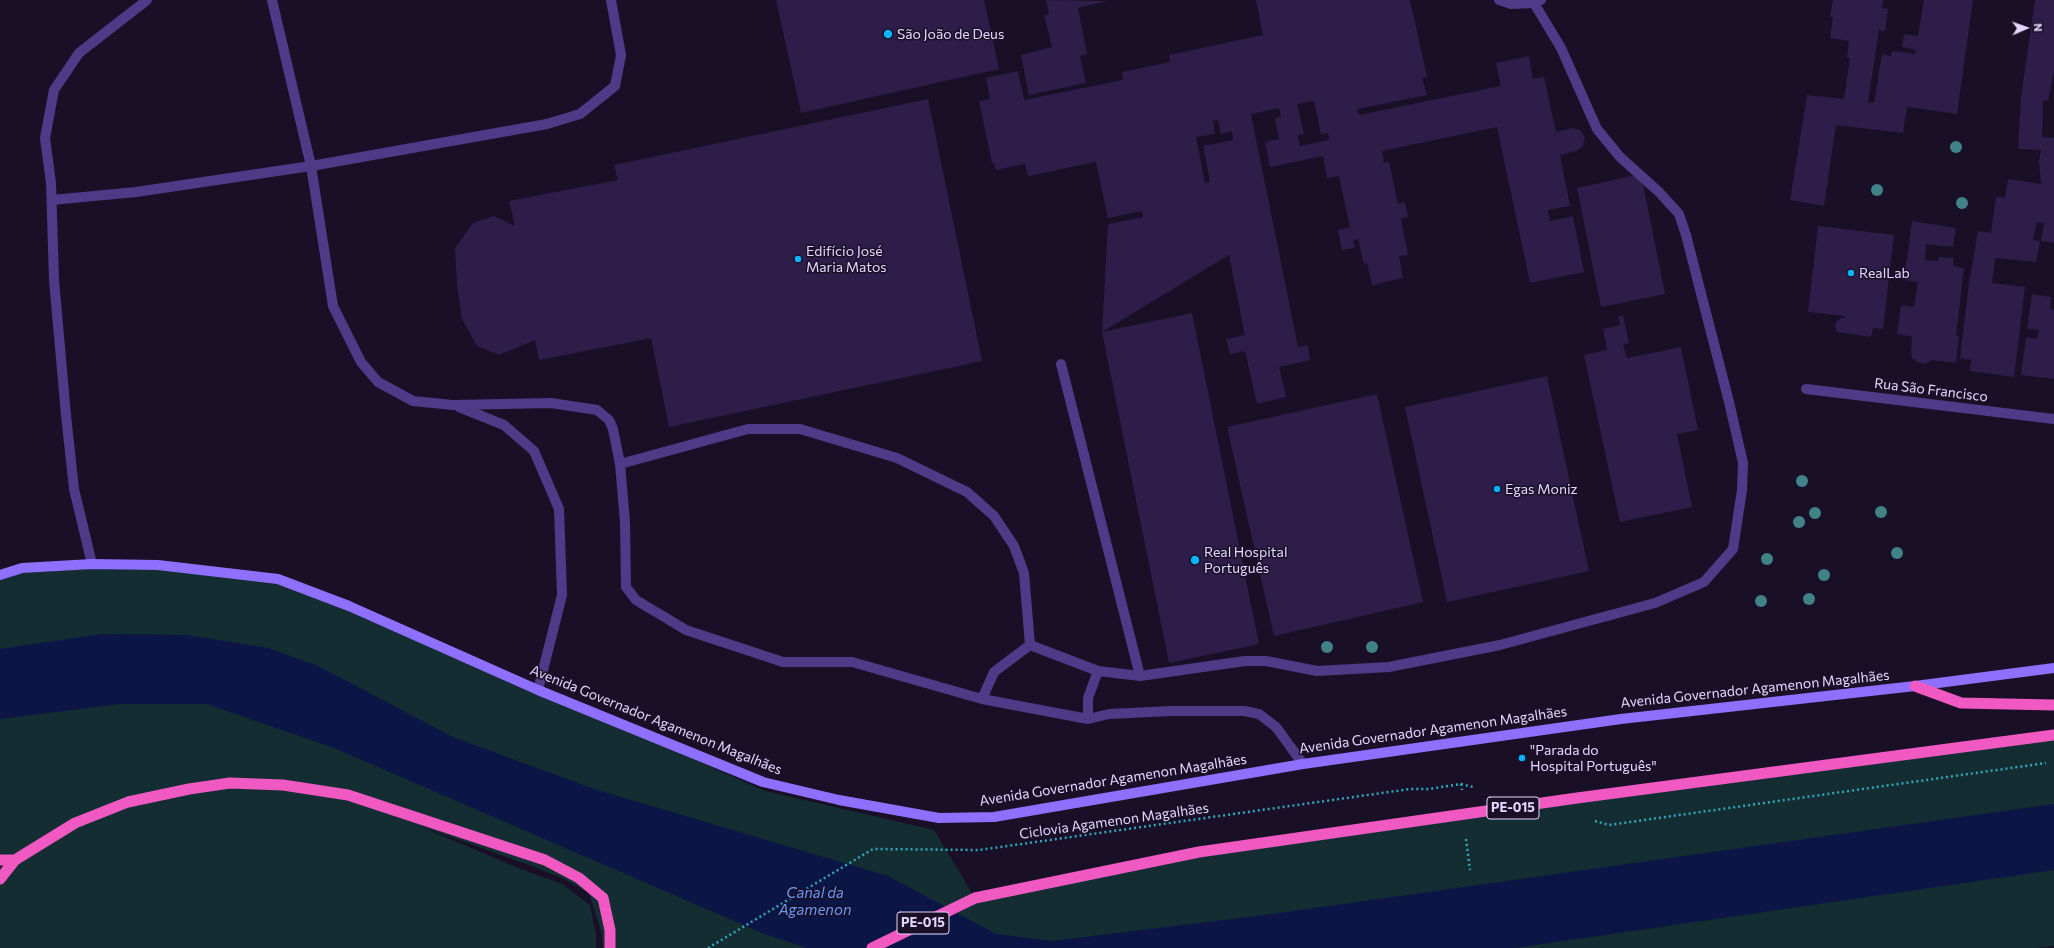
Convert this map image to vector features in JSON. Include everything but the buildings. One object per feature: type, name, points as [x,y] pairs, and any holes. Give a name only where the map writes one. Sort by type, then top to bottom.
[{"type":"highway","points":[[1915,686],[1961,703],[2054,705]]},
{"type":"highway","name":"PE-015","points":[[872,948],[975,898],[1199,852],[1463,816],[1577,798],[2054,735]]},
{"type":"highway","points":[[0,879],[15,860],[75,823],[128,802],[189,789],[230,783],[282,785],[348,795],[545,860],[579,878],[604,898],[610,930],[610,948]]},
{"type":"highway","points":[[0,860],[15,860]]},
{"type":"main road","name":"Avenida Governador Agamenon Magalhães","points":[[0,575],[22,568],[92,564],[158,565],[278,579],[349,606],[538,690],[763,782],[839,800],[939,818],[994,817],[1303,764],[1621,718],[1915,686],[2054,668]]},
{"type":"street","points":[[92,564],[74,489],[54,280],[52,200],[45,138],[54,90],[79,52],[147,0]]},
{"type":"street","points":[[272,0],[311,166],[333,306],[361,362],[378,382],[412,401],[453,405],[551,404],[597,410],[609,420],[613,428],[620,464],[625,522],[626,587],[636,600],[686,630],[783,662],[852,662],[982,699],[1088,719],[1109,714],[1171,710],[1244,711],[1259,714],[1276,726],[1303,764]]},
{"type":"street","points":[[52,200],[136,192],[311,166],[547,124],[580,114],[615,86],[621,55],[611,0]]},
{"type":"street","points":[[1030,645],[1098,671],[1140,676],[1246,661],[1266,661],[1317,671],[1389,667],[1439,658],[1562,629],[1655,603],[1704,582],[1733,549],[1742,490],[1743,463],[1729,402],[1686,235],[1679,214],[1659,192],[1620,157],[1597,128],[1561,48],[1537,1],[1510,4],[1499,0]]},
{"type":"street","points":[[1061,364],[1140,676]]},
{"type":"street","name":"Rua São Francisco","points":[[1806,389],[2054,419]]},
{"type":"street","points":[[453,405],[504,425],[534,451],[558,509],[562,595],[538,690]]},
{"type":"street","points":[[620,464],[748,429],[800,429],[897,458],[967,492],[994,516],[1014,546],[1024,573],[1030,645]]},
{"type":"street","points":[[982,699],[994,672],[1030,645]]},
{"type":"street","points":[[1088,719],[1088,698],[1098,671]]},
{"type":"path","name":"Ciclovia Agamenon Magalhães","points":[[708,948],[873,849],[979,850],[1410,789],[1429,789],[1461,784],[1463,816],[1470,870]]},
{"type":"green space","points":[[158,565],[278,579],[538,690],[765,791],[934,830],[975,898],[1199,852],[2054,735],[2054,946],[2037,948],[603,948],[602,935],[589,893],[564,879],[532,866],[417,825],[518,868],[562,884],[590,905],[596,935],[596,948],[0,948],[0,868],[6,861],[0,860],[0,574]]},
{"type":"water","name":"Canal da Agamenon","points":[[102,634],[187,635],[268,648],[318,666],[453,737],[594,789],[888,876],[996,934],[1052,941],[1272,914],[2054,804],[2054,870],[1515,948],[807,948],[762,933],[334,748],[207,704],[121,704],[0,719],[0,649]]},
{"type":"place","name":"São João de Deus","points":[[888,34]]},
{"type":"place","name":"Edifício José Maria Matos","points":[[798,259]]},
{"type":"place","name":"RealLab","points":[[1851,273]]},
{"type":"place","name":"Egas Moniz","points":[[1497,489]]},
{"type":"place","name":"Real Hospital Português","points":[[1195,560]]},
{"type":"place","name":"\"Parada do Hospital Português\"","points":[[1522,758]]}]
